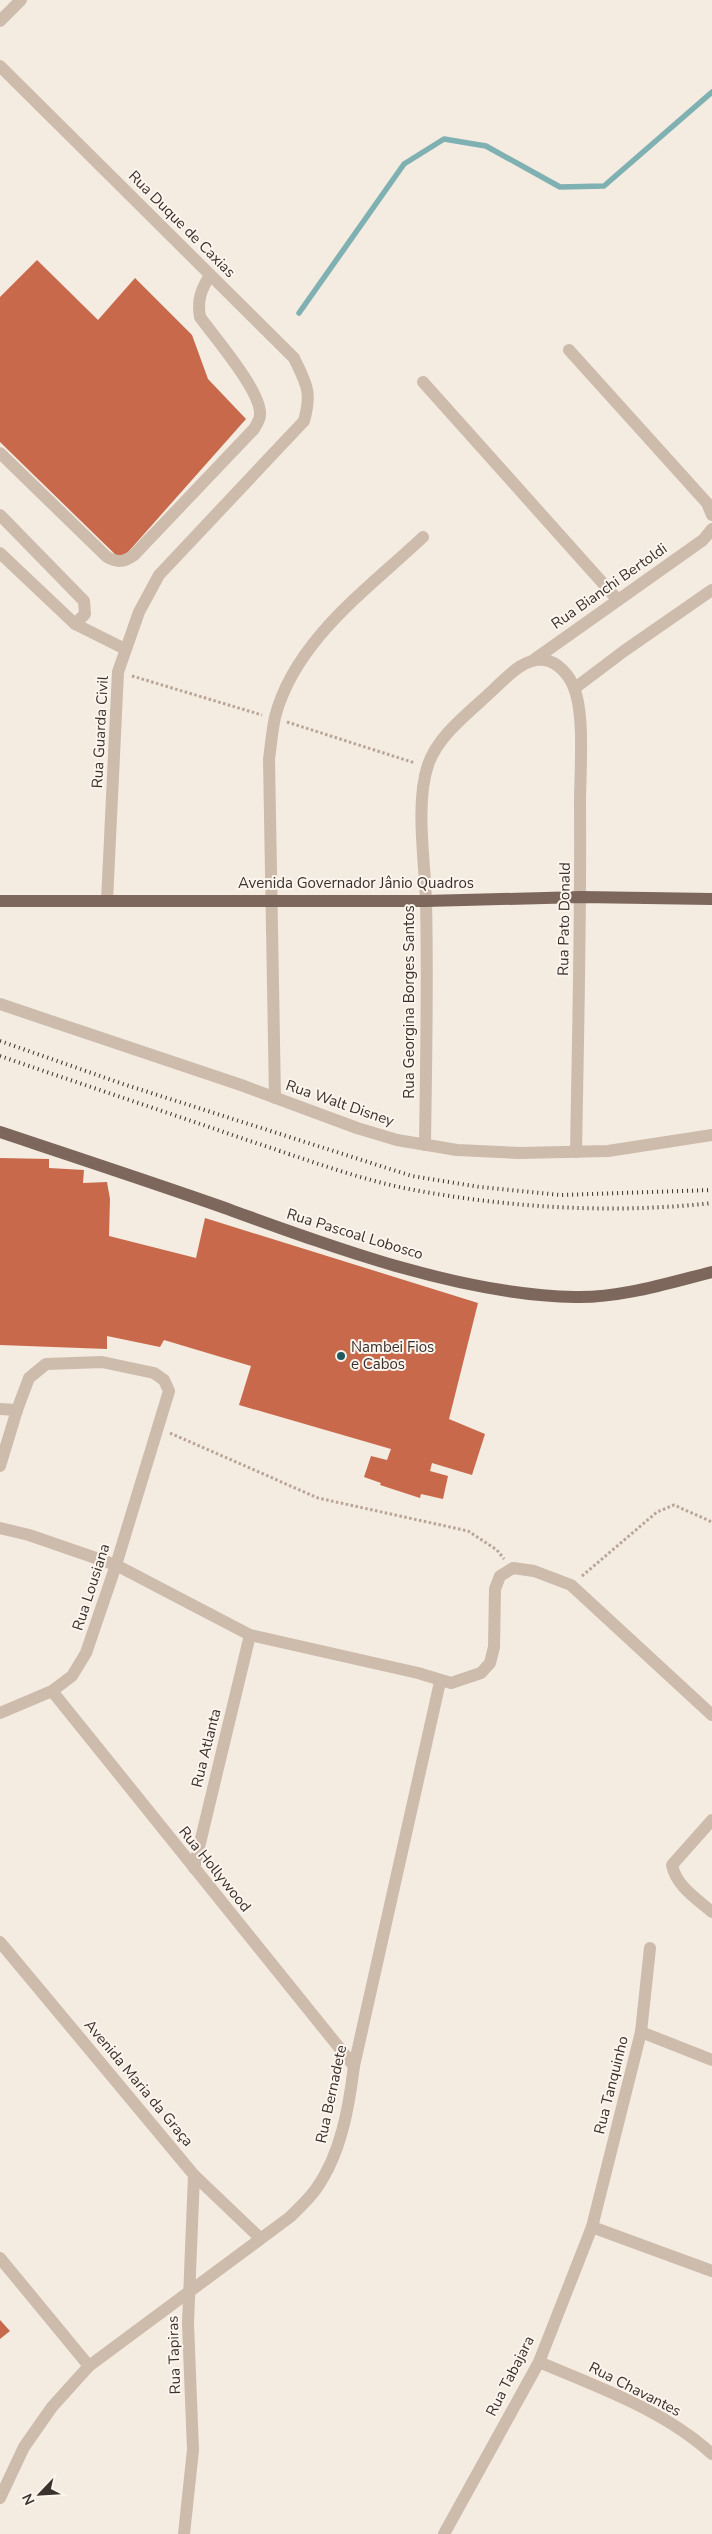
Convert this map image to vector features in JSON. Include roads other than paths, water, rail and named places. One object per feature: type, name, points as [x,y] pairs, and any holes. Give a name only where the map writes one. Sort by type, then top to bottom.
[{"type":"main road","name":"Avenida Governador Jânio Quadros","points":[[0,901],[270,899],[426,901],[581,896],[712,899]]},
{"type":"main road","name":"Rua Pascoal Lobosco","points":[[0,1132],[165,1187],[319,1242],[433,1275],[491,1288],[576,1297],[607,1296],[712,1272]]},
{"type":"street","points":[[0,21],[21,0]]},
{"type":"street","name":"Rua Duque de Caxias","points":[[0,66],[294,358],[306,383],[310,402],[304,421]]},
{"type":"street","points":[[0,453],[107,557],[115,561],[124,562],[134,555],[254,429],[261,417],[260,405],[250,386],[200,317],[198,304],[201,289],[210,275]]},
{"type":"street","points":[[569,350],[707,503],[712,515]]},
{"type":"street","points":[[423,382],[617,599]]},
{"type":"street","name":"Rua Guarda Civil","points":[[107,901],[118,672],[139,612],[159,575],[304,421]]},
{"type":"street","points":[[0,515],[84,601],[85,614],[75,624]]},
{"type":"street","name":"Rua Bianchi Bertoldi","points":[[535,658],[703,540],[712,529]]},
{"type":"street","points":[[275,1098],[269,759],[275,718],[283,694],[296,669],[327,627],[424,537]]},
{"type":"street","points":[[0,553],[75,624],[125,649]]},
{"type":"street","points":[[535,658],[550,661],[564,671],[575,688],[624,651],[712,590]]},
{"type":"street","name":"Rua Georgina Borges Santos","points":[[425,1145],[426,901],[422,838],[423,786],[435,748],[512,672],[535,658]]},
{"type":"street","name":"Rua Pato Donald","points":[[575,688],[580,719],[581,896],[576,1152]]},
{"type":"street","name":"Rua Walt Disney","points":[[0,1004],[377,1135],[425,1145],[457,1150],[520,1153],[608,1151],[712,1135]]},
{"type":"street","name":"Rua Lousiana","points":[[0,1466],[29,1378],[46,1364],[102,1362],[154,1373],[164,1380],[169,1391],[116,1565],[86,1653],[72,1676],[52,1692],[0,1713]]},
{"type":"street","points":[[0,1409],[17,1410]]},
{"type":"street","points":[[0,1528],[29,1534],[116,1565],[250,1635],[418,1673],[440,1682],[451,1684],[481,1673],[490,1663],[494,1647],[495,1588],[500,1576],[513,1568],[534,1571],[554,1577],[571,1586],[712,1715]]},
{"type":"street","name":"Rua Atlanta","points":[[194,1868],[250,1635]]},
{"type":"street","name":"Rua Bernadete","points":[[0,2498],[24,2448],[52,2408],[89,2366],[189,2290],[290,2217],[316,2189],[334,2155],[350,2098],[354,2066],[440,1682]]},
{"type":"street","name":"Rua Hollywood","points":[[52,1692],[354,2066]]},
{"type":"street","points":[[712,1820],[672,1865],[674,1876],[681,1885],[712,1912]]},
{"type":"street","name":"Avenida Maria da Graça","points":[[0,1942],[194,2175],[260,2238]]},
{"type":"street","name":"Rua Tanquinho","points":[[592,2227],[641,2032],[650,1948]]},
{"type":"street","points":[[641,2032],[712,2060]]},
{"type":"street","name":"Rua Tapiras","points":[[184,2534],[193,2450],[189,2290],[194,2175]]},
{"type":"street","points":[[592,2227],[712,2270]]},
{"type":"street","name":"Rua Tabajara","points":[[444,2534],[539,2362],[592,2227]]},
{"type":"street","points":[[0,2258],[89,2366]]},
{"type":"street","name":"Rua Chavantes","points":[[539,2362],[647,2410],[686,2434],[712,2454]]},
{"type":"waterway","points":[[299,313],[404,164],[444,139],[486,146],[560,187],[604,186],[712,92]]},
{"type":"railway","points":[[0,1041],[123,1084],[412,1176],[480,1187],[561,1195],[712,1190]]},
{"type":"railway","points":[[0,1056],[328,1167],[414,1190],[488,1201],[563,1207],[638,1208],[712,1203]]},
{"type":"place","name":"Nambei Fios e Cabos","points":[[341,1356]]}]
